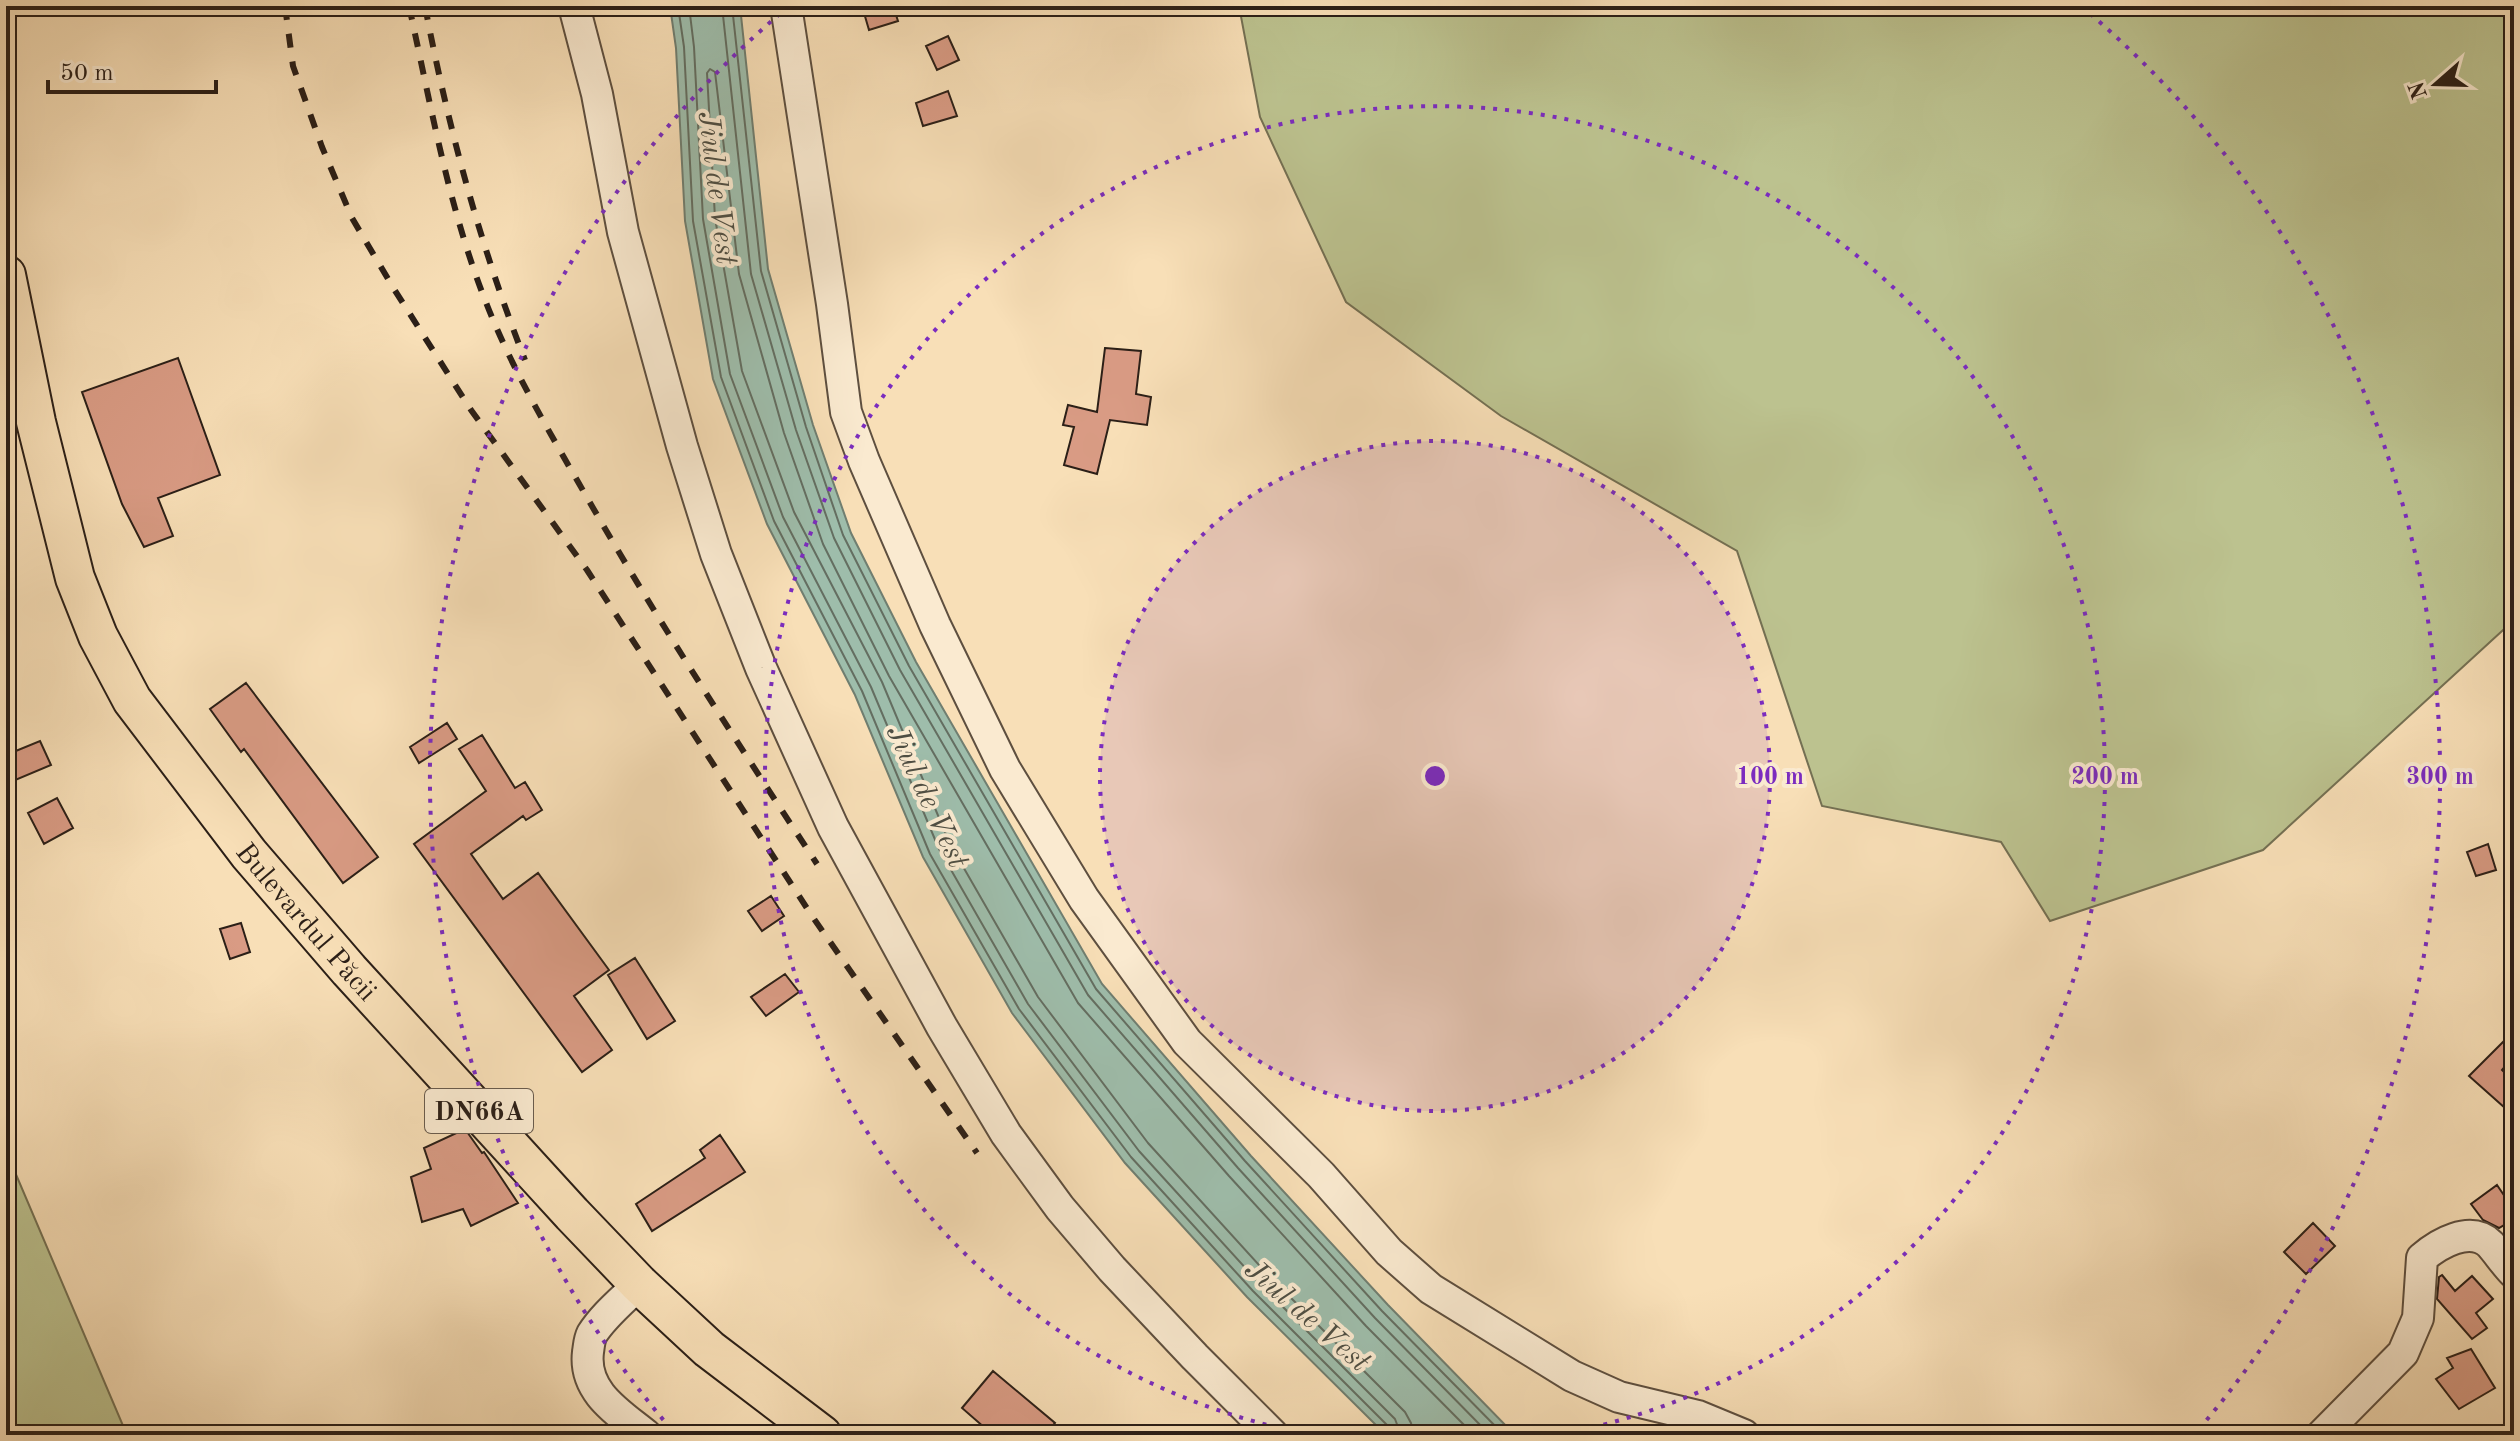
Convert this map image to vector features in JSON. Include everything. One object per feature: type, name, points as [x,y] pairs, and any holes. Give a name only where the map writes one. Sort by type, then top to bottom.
[{"type":"main road","name":"Bulevardul Păcii","points":[[6,275],[36,422],[75,578],[98,636],[132,700],[249,854],[349,970],[639,1284],[709,1349],[822,1435]]},
{"type":"street","points":[[574,6],[597,94],[623,232],[686,460],[716,554],[761,668],[833,827],[942,1027],[1006,1134],[1060,1208],[1112,1269],[1273,1435]]},
{"type":"street","points":[[786,6],[846,412],[875,489],[1005,769],[1084,899],[1187,1042],[1321,1175],[1389,1252],[1431,1289],[1572,1376],[1619,1397],[1698,1416],[1744,1435]]},
{"type":"street","points":[[2322,1435],[2403,1353],[2418,1318],[2422,1258],[2438,1245],[2466,1236],[2487,1241],[2514,1273]]},
{"type":"street","points":[[639,1284],[590,1337],[587,1358],[591,1382],[608,1405],[646,1435]]},
{"type":"green space","points":[[1239,6],[2514,6],[2514,620],[2263,850],[2050,921],[2001,842],[1822,806],[1737,551],[1501,416],[1346,302],[1260,117]]},
{"type":"green space","points":[[6,1151],[127,1435],[6,1435]]},
{"type":"water","name":"Jiul de Vest","points":[[670,6],[740,6],[768,269],[813,425],[851,533],[916,662],[1102,984],[1251,1156],[1388,1305],[1515,1435],[1386,1435],[1247,1297],[1125,1163],[1012,1013],[923,857],[855,695],[767,524],[713,379],[685,221],[676,48]]},
{"type":"building","points":[[862,6],[893,6],[898,21],[869,30]]},
{"type":"building","points":[[948,36],[959,60],[937,70],[926,46]]},
{"type":"building","points":[[948,91],[957,116],[923,126],[916,103]]},
{"type":"building","points":[[1105,348],[1141,351],[1136,394],[1151,397],[1147,425],[1110,420],[1097,474],[1064,465],[1074,427],[1063,425],[1068,405],[1097,412]]},
{"type":"building","points":[[178,358],[220,475],[158,498],[173,536],[144,547],[122,504],[82,392]]},
{"type":"building","points":[[246,683],[378,857],[343,883],[244,749],[241,752],[210,709]]},
{"type":"building","points":[[447,723],[457,739],[419,763],[410,747]]},
{"type":"building","points":[[482,735],[515,788],[525,782],[542,810],[526,820],[523,816],[471,854],[503,899],[538,873],[609,970],[574,996],[612,1050],[582,1072],[414,844],[486,791],[459,749]]},
{"type":"building","points":[[40,741],[51,765],[13,781],[6,755]]},
{"type":"building","points":[[57,798],[73,828],[44,844],[28,813]]},
{"type":"building","points":[[2488,844],[2496,870],[2476,876],[2467,852]]},
{"type":"building","points":[[771,896],[784,916],[762,931],[748,911]]},
{"type":"building","points":[[241,923],[250,952],[230,959],[220,929]]},
{"type":"building","points":[[635,958],[675,1021],[647,1039],[608,975]]},
{"type":"building","points":[[785,974],[799,992],[766,1016],[751,997]]},
{"type":"building","points":[[2514,1031],[2514,1056],[2502,1070],[2514,1082],[2514,1116],[2469,1076]]},
{"type":"building","points":[[465,1129],[518,1203],[471,1226],[463,1209],[422,1222],[411,1177],[431,1169],[424,1148]]},
{"type":"building","points":[[720,1135],[745,1172],[652,1231],[636,1204],[705,1158],[700,1150]]},
{"type":"building","points":[[2497,1185],[2514,1210],[2514,1219],[2499,1228],[2483,1220],[2471,1204]]},
{"type":"building","points":[[2313,1223],[2335,1246],[2306,1274],[2284,1252]]},
{"type":"building","points":[[2442,1275],[2455,1291],[2472,1276],[2493,1299],[2476,1313],[2487,1328],[2472,1339],[2437,1299],[2439,1277]]},
{"type":"building","points":[[2471,1349],[2495,1388],[2459,1409],[2436,1379],[2453,1368],[2447,1358]]},
{"type":"building","points":[[993,1371],[1055,1423],[1045,1435],[993,1435],[962,1408]]},
{"type":"railway","points":[[285,6],[293,66],[322,147],[352,218],[394,289],[471,410],[587,570],[812,916],[977,1153]]},
{"type":"railway","points":[[409,6],[462,232],[508,354],[545,425],[640,588],[817,864]]},
{"type":"railway","points":[[425,6],[467,185],[525,360]]}]
